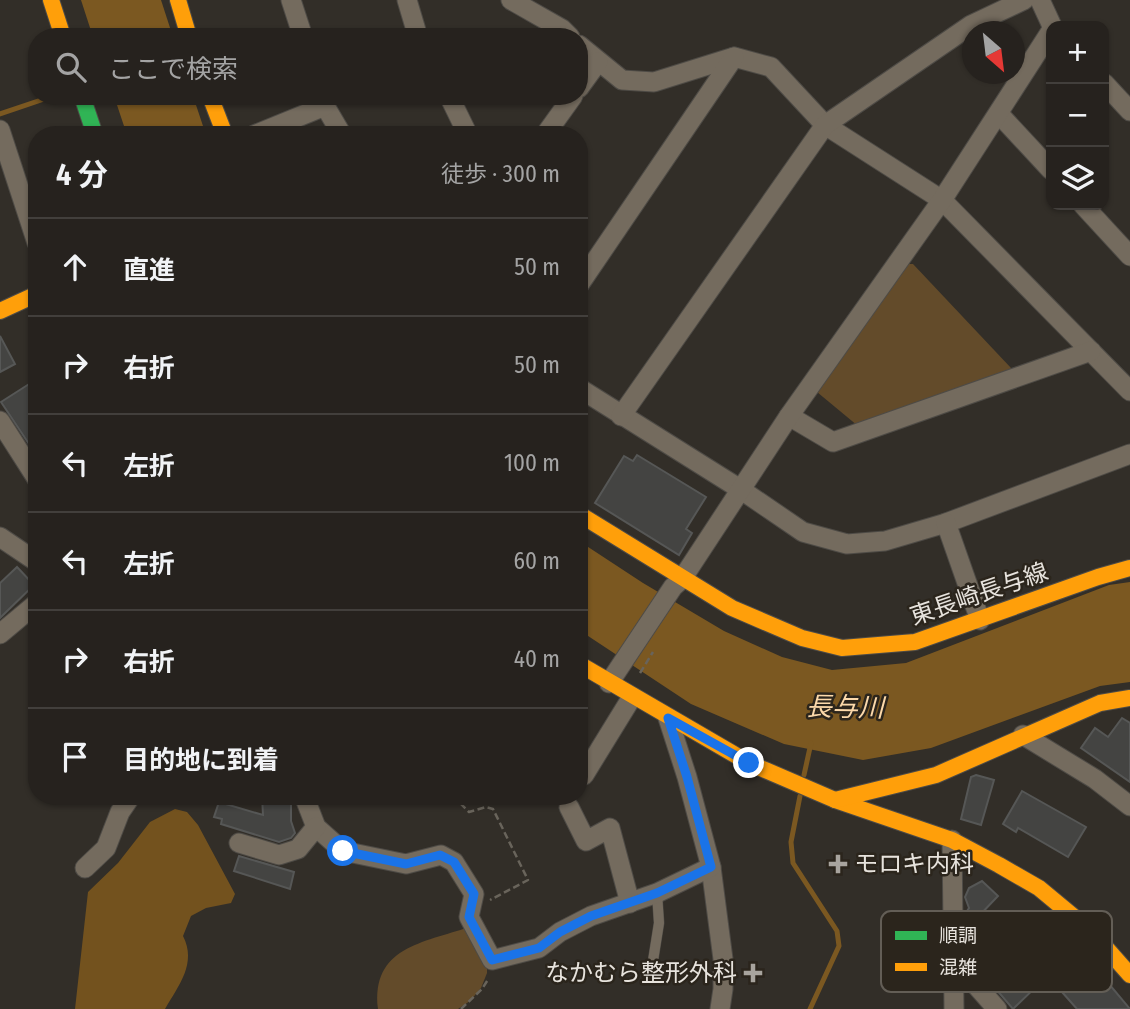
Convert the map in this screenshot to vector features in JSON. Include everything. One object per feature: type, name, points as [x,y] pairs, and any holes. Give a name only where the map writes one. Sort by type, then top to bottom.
[{"type":"street","points":[[51,0],[60,28]]},
{"type":"street","points":[[178,0],[186,28]]},
{"type":"street","points":[[291,0],[300,28]]},
{"type":"street","points":[[407,0],[415,28]]},
{"type":"street","points":[[511,0],[560,28]]},
{"type":"street","points":[[621,416],[824,125],[971,25],[1024,0]]},
{"type":"street","points":[[1040,0],[1048,21]]},
{"type":"street","points":[[614,677],[789,416],[942,201],[1046,37]]},
{"type":"street","points":[[588,53],[622,80],[654,82],[734,57],[771,67],[824,125],[942,201],[1130,391]]},
{"type":"street","points":[[588,272],[734,57]]},
{"type":"street","points":[[588,76],[598,62]]},
{"type":"street","points":[[1105,84],[1130,111]]},
{"type":"street","points":[[85,105],[92,126]]},
{"type":"street","points":[[213,105],[222,126]]},
{"type":"street","points":[[272,126],[315,105]]},
{"type":"street","points":[[325,105],[337,126]]},
{"type":"street","points":[[453,105],[464,126]]},
{"type":"street","points":[[551,126],[567,105]]},
{"type":"street","points":[[999,114],[1046,165]]},
{"type":"street","points":[[0,130],[28,216]]},
{"type":"street","points":[[1088,210],[1130,256]]},
{"type":"street","points":[[0,311],[28,298]]},
{"type":"street","points":[[789,416],[833,442],[1091,351]]},
{"type":"street","points":[[588,394],[740,489],[803,532],[847,544],[886,541],[946,523],[1130,454]]},
{"type":"street","points":[[0,421],[28,465]]},
{"type":"street","name":"東長崎長与線","points":[[588,520],[678,583],[802,638],[842,648],[915,642],[1130,568]]},
{"type":"street","points":[[946,523],[980,620]]},
{"type":"street","points":[[4,545],[28,557]]},
{"type":"street","points":[[0,634],[28,611]]},
{"type":"street","points":[[588,667],[614,677],[632,697],[749,763],[835,800],[952,840],[1039,888],[1067,911]]},
{"type":"street","points":[[588,768],[632,697]]},
{"type":"street","points":[[835,800],[936,775],[1023,734],[1100,704],[1130,698]]},
{"type":"street","points":[[668,718],[711,867],[723,959],[720,1009]]},
{"type":"street","points":[[1023,734],[1096,779],[1130,806]]},
{"type":"street","points":[[85,868],[106,848],[125,805]]},
{"type":"street","points":[[307,805],[316,827],[343,851],[406,864],[440,855],[454,862],[474,894],[469,917],[492,960],[539,948],[560,932],[591,916],[657,893],[711,867]]},
{"type":"street","points":[[569,807],[586,841],[610,828],[630,903]]},
{"type":"street","points":[[239,843],[279,855],[298,849],[316,827]]},
{"type":"street","points":[[952,840],[952,911]]},
{"type":"street","points":[[1112,955],[1130,975]]},
{"type":"street","points":[[982,992],[997,1009]]},
{"type":"lane","points":[[652,967],[659,923],[657,893]]},
{"type":"path","points":[[462,805],[469,812],[486,807],[493,809],[528,880],[489,900],[473,901]]},
{"type":"path","points":[[461,1009],[472,1001],[489,979],[492,960]]},
{"type":"shaded area","points":[[907,264],[913,264],[1011,368],[1011,373],[858,426],[817,392]]},
{"type":"shaded area","points":[[175,809],[187,812],[198,825],[235,894],[231,903],[206,908],[191,916],[183,936],[187,946],[187,965],[181,982],[165,1009],[75,1009],[88,892],[118,863],[150,822]]},
{"type":"shaded area","points":[[469,927],[487,962],[487,973],[481,988],[470,1001],[458,1009],[378,1009],[378,988],[383,972],[392,960],[418,944]]},
{"type":"water","points":[[81,0],[161,0],[170,28],[90,28]]},
{"type":"water","points":[[117,105],[196,105],[203,126],[124,126]]},
{"type":"water","name":"長与川","points":[[588,547],[724,631],[782,657],[832,670],[906,663],[1109,585],[1130,582],[1130,682],[1100,686],[931,748],[863,760],[784,744],[691,704],[588,636]]},
{"type":"building","points":[[0,336],[15,364],[0,372]]},
{"type":"building","points":[[28,385],[28,442],[1,402]]},
{"type":"building","points":[[637,455],[706,497],[686,529],[692,533],[679,555],[595,503],[624,456],[633,461]]},
{"type":"building","points":[[17,567],[28,579],[28,591],[0,618],[0,583]]},
{"type":"building","points":[[1122,718],[1130,723],[1130,782],[1081,748],[1095,728],[1108,737]]},
{"type":"building","points":[[976,775],[994,780],[981,825],[961,819],[971,777]]},
{"type":"building","points":[[1022,791],[1086,827],[1068,857],[1018,828],[1016,832],[1003,824]]},
{"type":"building","points":[[218,805],[229,805],[263,815],[262,805],[291,805],[291,821],[295,833],[291,838],[279,842],[221,824],[222,819],[214,817]]},
{"type":"building","points":[[239,856],[294,872],[290,889],[234,871]]},
{"type":"building","points":[[982,881],[998,896],[984,911],[967,911],[969,908],[965,897],[969,888]]},
{"type":"building","points":[[1112,988],[1130,1009],[1077,1009],[1062,992],[1112,992]]},
{"type":"building","points":[[998,992],[1031,992],[1013,1009]]},
{"type":"waterway","points":[[0,114],[28,104]]},
{"type":"waterway","points":[[804,775],[811,743]]},
{"type":"waterway","points":[[800,796],[791,842],[793,863],[837,931],[839,946],[810,1009]]},
{"type":"traffic: fast","points":[[85,105],[92,126]]},
{"type":"traffic: slow","points":[[51,0],[60,28]]},
{"type":"traffic: slow","points":[[178,0],[186,28]]},
{"type":"traffic: slow","points":[[213,105],[222,126]]},
{"type":"traffic: slow","points":[[0,311],[28,298]]},
{"type":"traffic: slow","points":[[588,520],[732,608],[802,638],[842,648],[915,642],[1130,568]]},
{"type":"traffic: slow","points":[[588,669],[749,763],[835,800],[952,840],[1039,888],[1067,911]]},
{"type":"traffic: slow","points":[[835,800],[936,775],[1100,703],[1130,698]]},
{"type":"traffic: slow","points":[[1112,955],[1130,975]]},
{"type":"place","name":"モロキ内科","points":[[838,864]]},
{"type":"place","name":"なかむら整形外科","points":[[753,973]]},
{"type":"route","points":[[343,851],[406,864],[440,855],[454,862],[474,894],[469,917],[492,960],[539,948],[560,932],[591,916],[657,893],[711,867],[668,718],[749,763]]}]
